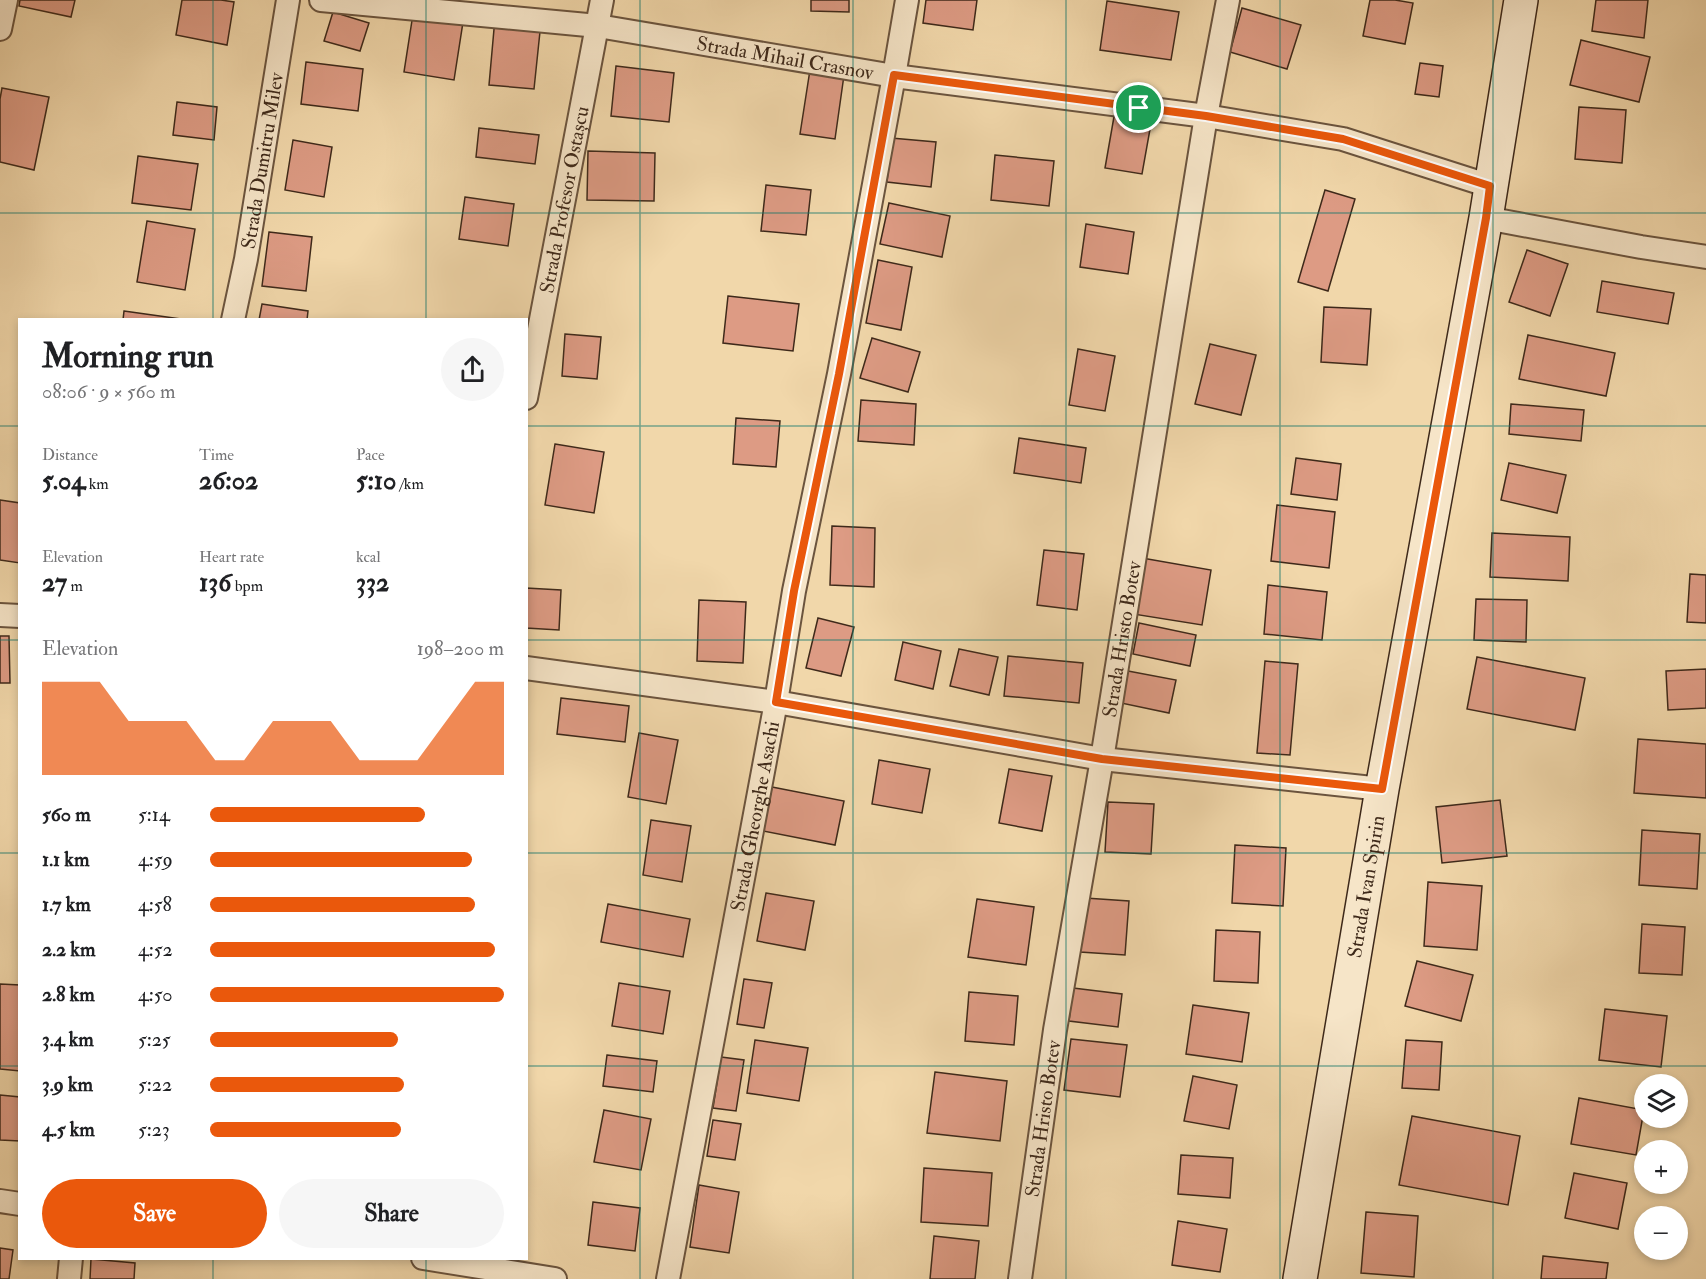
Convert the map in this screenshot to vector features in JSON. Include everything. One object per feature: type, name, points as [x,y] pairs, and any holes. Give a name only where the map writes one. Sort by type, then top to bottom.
[{"type":"street","points":[[0,29],[6,0]]},
{"type":"street","name":"Strada Dumitru Milev","points":[[233,318],[246,259],[288,0]]},
{"type":"street","name":"Strada Mihail Crasnov","points":[[321,0],[598,26],[894,75],[1206,116],[1343,139],[1490,186]]},
{"type":"street","name":"Strada Profesor Ostașcu","points":[[528,388],[602,0]]},
{"type":"street","name":"Strada Gheorghe Asachi","points":[[668,1279],[776,702],[794,591],[839,374],[907,0]]},
{"type":"street","name":"Strada Hristo Botev","points":[[1020,1279],[1055,1030],[1102,759],[1206,116],[1228,0]]},
{"type":"street","name":"Strada Ivan Spirin","points":[[1300,1279],[1382,789],[1486,218],[1521,0]]},
{"type":"street","points":[[1486,218],[1706,257]]},
{"type":"street","points":[[0,615],[18,616]]},
{"type":"street","points":[[528,668],[776,702],[1102,759],[1382,789]]},
{"type":"street","points":[[0,1201],[18,1204]]},
{"type":"street","points":[[69,1279],[71,1260]]},
{"type":"street","points":[[436,1260],[555,1279]]},
{"type":"building","points":[[20,0],[75,0],[71,17],[19,6]]},
{"type":"building","points":[[182,0],[234,2],[227,45],[176,35]]},
{"type":"building","points":[[811,0],[849,0],[849,12],[811,11]]},
{"type":"building","points":[[926,0],[977,0],[973,30],[923,23]]},
{"type":"building","points":[[1370,0],[1413,3],[1405,44],[1363,36]]},
{"type":"building","points":[[1596,0],[1648,0],[1644,38],[1592,31]]},
{"type":"building","points":[[1107,1],[1179,12],[1171,60],[1100,50]]},
{"type":"building","points":[[1242,8],[1301,25],[1287,69],[1230,52]]},
{"type":"building","points":[[333,12],[369,23],[360,51],[324,41]]},
{"type":"building","points":[[413,14],[463,22],[454,80],[404,72]]},
{"type":"building","points":[[495,18],[541,22],[534,89],[489,85]]},
{"type":"building","points":[[1581,40],[1650,57],[1639,102],[1570,85]]},
{"type":"building","points":[[812,57],[846,61],[835,139],[800,134]]},
{"type":"building","points":[[306,62],[363,69],[358,111],[301,104]]},
{"type":"building","points":[[1420,63],[1443,66],[1439,97],[1415,94]]},
{"type":"building","points":[[616,66],[674,73],[669,122],[611,116]]},
{"type":"building","points":[[2,88],[49,97],[34,170],[0,162]]},
{"type":"building","points":[[177,102],[217,107],[214,140],[173,135]]},
{"type":"building","points":[[1579,107],[1626,110],[1622,163],[1575,159]]},
{"type":"building","points":[[1115,111],[1152,118],[1142,174],[1105,168]]},
{"type":"building","points":[[479,128],[539,135],[535,164],[476,157]]},
{"type":"building","points":[[891,138],[936,142],[931,187],[887,182]]},
{"type":"building","points":[[293,140],[332,147],[324,197],[285,190]]},
{"type":"building","points":[[588,151],[655,153],[654,201],[587,200]]},
{"type":"building","points":[[995,155],[1054,161],[1049,206],[991,200]]},
{"type":"building","points":[[138,156],[198,164],[191,210],[132,203]]},
{"type":"building","points":[[766,185],[811,190],[806,235],[761,231]]},
{"type":"building","points":[[1325,190],[1355,199],[1328,291],[1298,282]]},
{"type":"building","points":[[465,197],[514,204],[508,246],[459,239]]},
{"type":"building","points":[[889,203],[950,216],[942,257],[880,244]]},
{"type":"building","points":[[147,221],[195,229],[185,290],[137,282]]},
{"type":"building","points":[[1086,224],[1134,232],[1128,274],[1080,267]]},
{"type":"building","points":[[269,232],[312,237],[306,291],[262,286]]},
{"type":"building","points":[[1527,250],[1568,264],[1550,316],[1509,302]]},
{"type":"building","points":[[878,260],[912,267],[901,330],[866,323]]},
{"type":"building","points":[[1602,281],[1674,293],[1668,324],[1597,312]]},
{"type":"building","points":[[728,296],[799,304],[793,351],[723,343]]},
{"type":"building","points":[[262,304],[308,311],[307,318],[259,318]]},
{"type":"building","points":[[1324,307],[1371,309],[1367,365],[1321,362]]},
{"type":"building","points":[[124,311],[174,318],[123,318]]},
{"type":"building","points":[[565,334],[601,337],[597,379],[562,376]]},
{"type":"building","points":[[1528,335],[1615,353],[1606,396],[1519,379]]},
{"type":"building","points":[[872,338],[920,352],[908,392],[860,378]]},
{"type":"building","points":[[1210,344],[1256,355],[1241,415],[1195,404]]},
{"type":"building","points":[[1078,349],[1115,356],[1105,411],[1069,405]]},
{"type":"building","points":[[861,400],[916,404],[914,445],[858,441]]},
{"type":"building","points":[[1511,404],[1584,410],[1581,441],[1509,434]]},
{"type":"building","points":[[736,418],[780,421],[776,467],[733,464]]},
{"type":"building","points":[[1019,438],[1086,448],[1081,483],[1014,473]]},
{"type":"building","points":[[555,444],[604,452],[594,513],[545,505]]},
{"type":"building","points":[[1296,458],[1341,464],[1337,500],[1291,494]]},
{"type":"building","points":[[1509,463],[1566,475],[1557,513],[1501,500]]},
{"type":"building","points":[[0,500],[18,503],[18,563],[0,560]]},
{"type":"building","points":[[1277,505],[1335,512],[1329,568],[1271,561]]},
{"type":"building","points":[[832,526],[875,528],[874,587],[830,585]]},
{"type":"building","points":[[1492,533],[1570,537],[1568,581],[1490,577]]},
{"type":"building","points":[[1044,550],[1084,554],[1077,610],[1037,605]]},
{"type":"building","points":[[1142,558],[1211,570],[1202,625],[1133,614]]},
{"type":"building","points":[[1690,574],[1706,575],[1706,623],[1687,622]]},
{"type":"building","points":[[1268,585],[1327,592],[1322,640],[1264,634]]},
{"type":"building","points":[[528,588],[561,590],[559,630],[528,628]]},
{"type":"building","points":[[1476,599],[1527,600],[1526,642],[1474,640]]},
{"type":"building","points":[[699,600],[746,602],[743,663],[697,661]]},
{"type":"building","points":[[818,618],[854,627],[841,676],[806,668]]},
{"type":"building","points":[[1139,623],[1196,635],[1190,666],[1133,654]]},
{"type":"building","points":[[0,636],[9,636],[10,683],[0,683]]},
{"type":"building","points":[[903,642],[941,651],[933,689],[895,680]]},
{"type":"building","points":[[959,649],[998,657],[989,695],[950,686]]},
{"type":"building","points":[[1008,656],[1083,663],[1079,703],[1004,696]]},
{"type":"building","points":[[1477,657],[1585,678],[1575,730],[1467,709]]},
{"type":"building","points":[[1265,661],[1298,664],[1290,755],[1257,753]]},
{"type":"building","points":[[1706,669],[1706,708],[1668,710],[1666,671]]},
{"type":"building","points":[[1128,671],[1176,680],[1169,713],[1121,703]]},
{"type":"building","points":[[561,698],[629,706],[625,742],[557,734]]},
{"type":"building","points":[[639,733],[678,740],[666,804],[628,797]]},
{"type":"building","points":[[1638,739],[1706,744],[1706,798],[1634,793]]},
{"type":"building","points":[[879,760],[930,769],[922,813],[872,804]]},
{"type":"building","points":[[1009,769],[1052,776],[1042,831],[999,823]]},
{"type":"building","points":[[772,787],[844,801],[835,845],[763,831]]},
{"type":"building","points":[[1500,800],[1507,856],[1442,863],[1436,807]]},
{"type":"building","points":[[1108,802],[1154,804],[1151,854],[1105,852]]},
{"type":"building","points":[[651,820],[691,826],[682,882],[643,875]]},
{"type":"building","points":[[1642,830],[1700,834],[1697,889],[1639,885]]},
{"type":"building","points":[[1235,845],[1286,848],[1283,906],[1232,903]]},
{"type":"building","points":[[1428,882],[1482,886],[1477,950],[1424,946]]},
{"type":"building","points":[[766,893],[814,901],[805,950],[757,941]]},
{"type":"building","points":[[1085,898],[1129,901],[1125,955],[1080,952]]},
{"type":"building","points":[[977,899],[1034,907],[1026,965],[968,957]]},
{"type":"building","points":[[608,904],[690,919],[683,957],[601,942]]},
{"type":"building","points":[[1642,924],[1685,927],[1682,975],[1639,973]]},
{"type":"building","points":[[1216,930],[1260,932],[1258,983],[1214,981]]},
{"type":"building","points":[[1417,961],[1473,975],[1461,1021],[1405,1006]]},
{"type":"building","points":[[744,979],[772,983],[764,1028],[737,1024]]},
{"type":"building","points":[[619,983],[670,991],[663,1034],[612,1026]]},
{"type":"building","points":[[0,984],[18,985],[18,1071],[0,1069]]},
{"type":"building","points":[[1073,988],[1122,994],[1118,1027],[1069,1021]]},
{"type":"building","points":[[969,992],[1018,996],[1014,1045],[965,1041]]},
{"type":"building","points":[[1193,1005],[1249,1013],[1242,1062],[1186,1054]]},
{"type":"building","points":[[1605,1009],[1667,1016],[1661,1067],[1599,1060]]},
{"type":"building","points":[[1071,1039],[1127,1045],[1120,1097],[1064,1090]]},
{"type":"building","points":[[755,1040],[808,1048],[799,1101],[747,1093]]},
{"type":"building","points":[[1406,1040],[1442,1042],[1439,1090],[1402,1088]]},
{"type":"building","points":[[607,1055],[657,1061],[653,1092],[603,1086]]},
{"type":"building","points":[[721,1057],[744,1060],[736,1111],[713,1108]]},
{"type":"building","points":[[935,1072],[1007,1081],[1000,1141],[927,1133]]},
{"type":"building","points":[[1193,1076],[1237,1085],[1229,1129],[1184,1121]]},
{"type":"building","points":[[0,1095],[18,1097],[18,1141],[0,1140]]},
{"type":"building","points":[[1579,1098],[1634,1108],[1634,1128],[1641,1128],[1639,1140],[1634,1140],[1634,1155],[1571,1144]]},
{"type":"building","points":[[604,1110],[651,1119],[641,1170],[594,1162]]},
{"type":"building","points":[[1412,1116],[1520,1136],[1508,1205],[1399,1185]]},
{"type":"building","points":[[713,1120],[741,1124],[735,1160],[707,1156]]},
{"type":"building","points":[[1181,1155],[1233,1158],[1230,1198],[1178,1194]]},
{"type":"building","points":[[924,1168],[992,1173],[988,1226],[921,1222]]},
{"type":"building","points":[[1574,1173],[1627,1183],[1618,1229],[1565,1218]]},
{"type":"building","points":[[699,1185],[739,1192],[729,1253],[690,1247]]},
{"type":"building","points":[[593,1202],[640,1208],[635,1251],[588,1245]]},
{"type":"building","points":[[1366,1212],[1418,1216],[1414,1277],[1361,1273]]},
{"type":"building","points":[[1178,1221],[1227,1229],[1220,1272],[1172,1265]]},
{"type":"building","points":[[934,1236],[979,1241],[975,1279],[930,1279]]},
{"type":"building","points":[[0,1248],[13,1250],[9,1279],[0,1279]]},
{"type":"building","points":[[1543,1256],[1608,1263],[1606,1279],[1541,1279]]},
{"type":"building","points":[[91,1260],[135,1263],[134,1279],[90,1279]]},
{"type":"route","points":[[894,75],[1139,108],[1206,116],[1343,139],[1490,186],[1382,789],[1102,759],[776,702],[794,591],[839,374],[894,75]]}]
